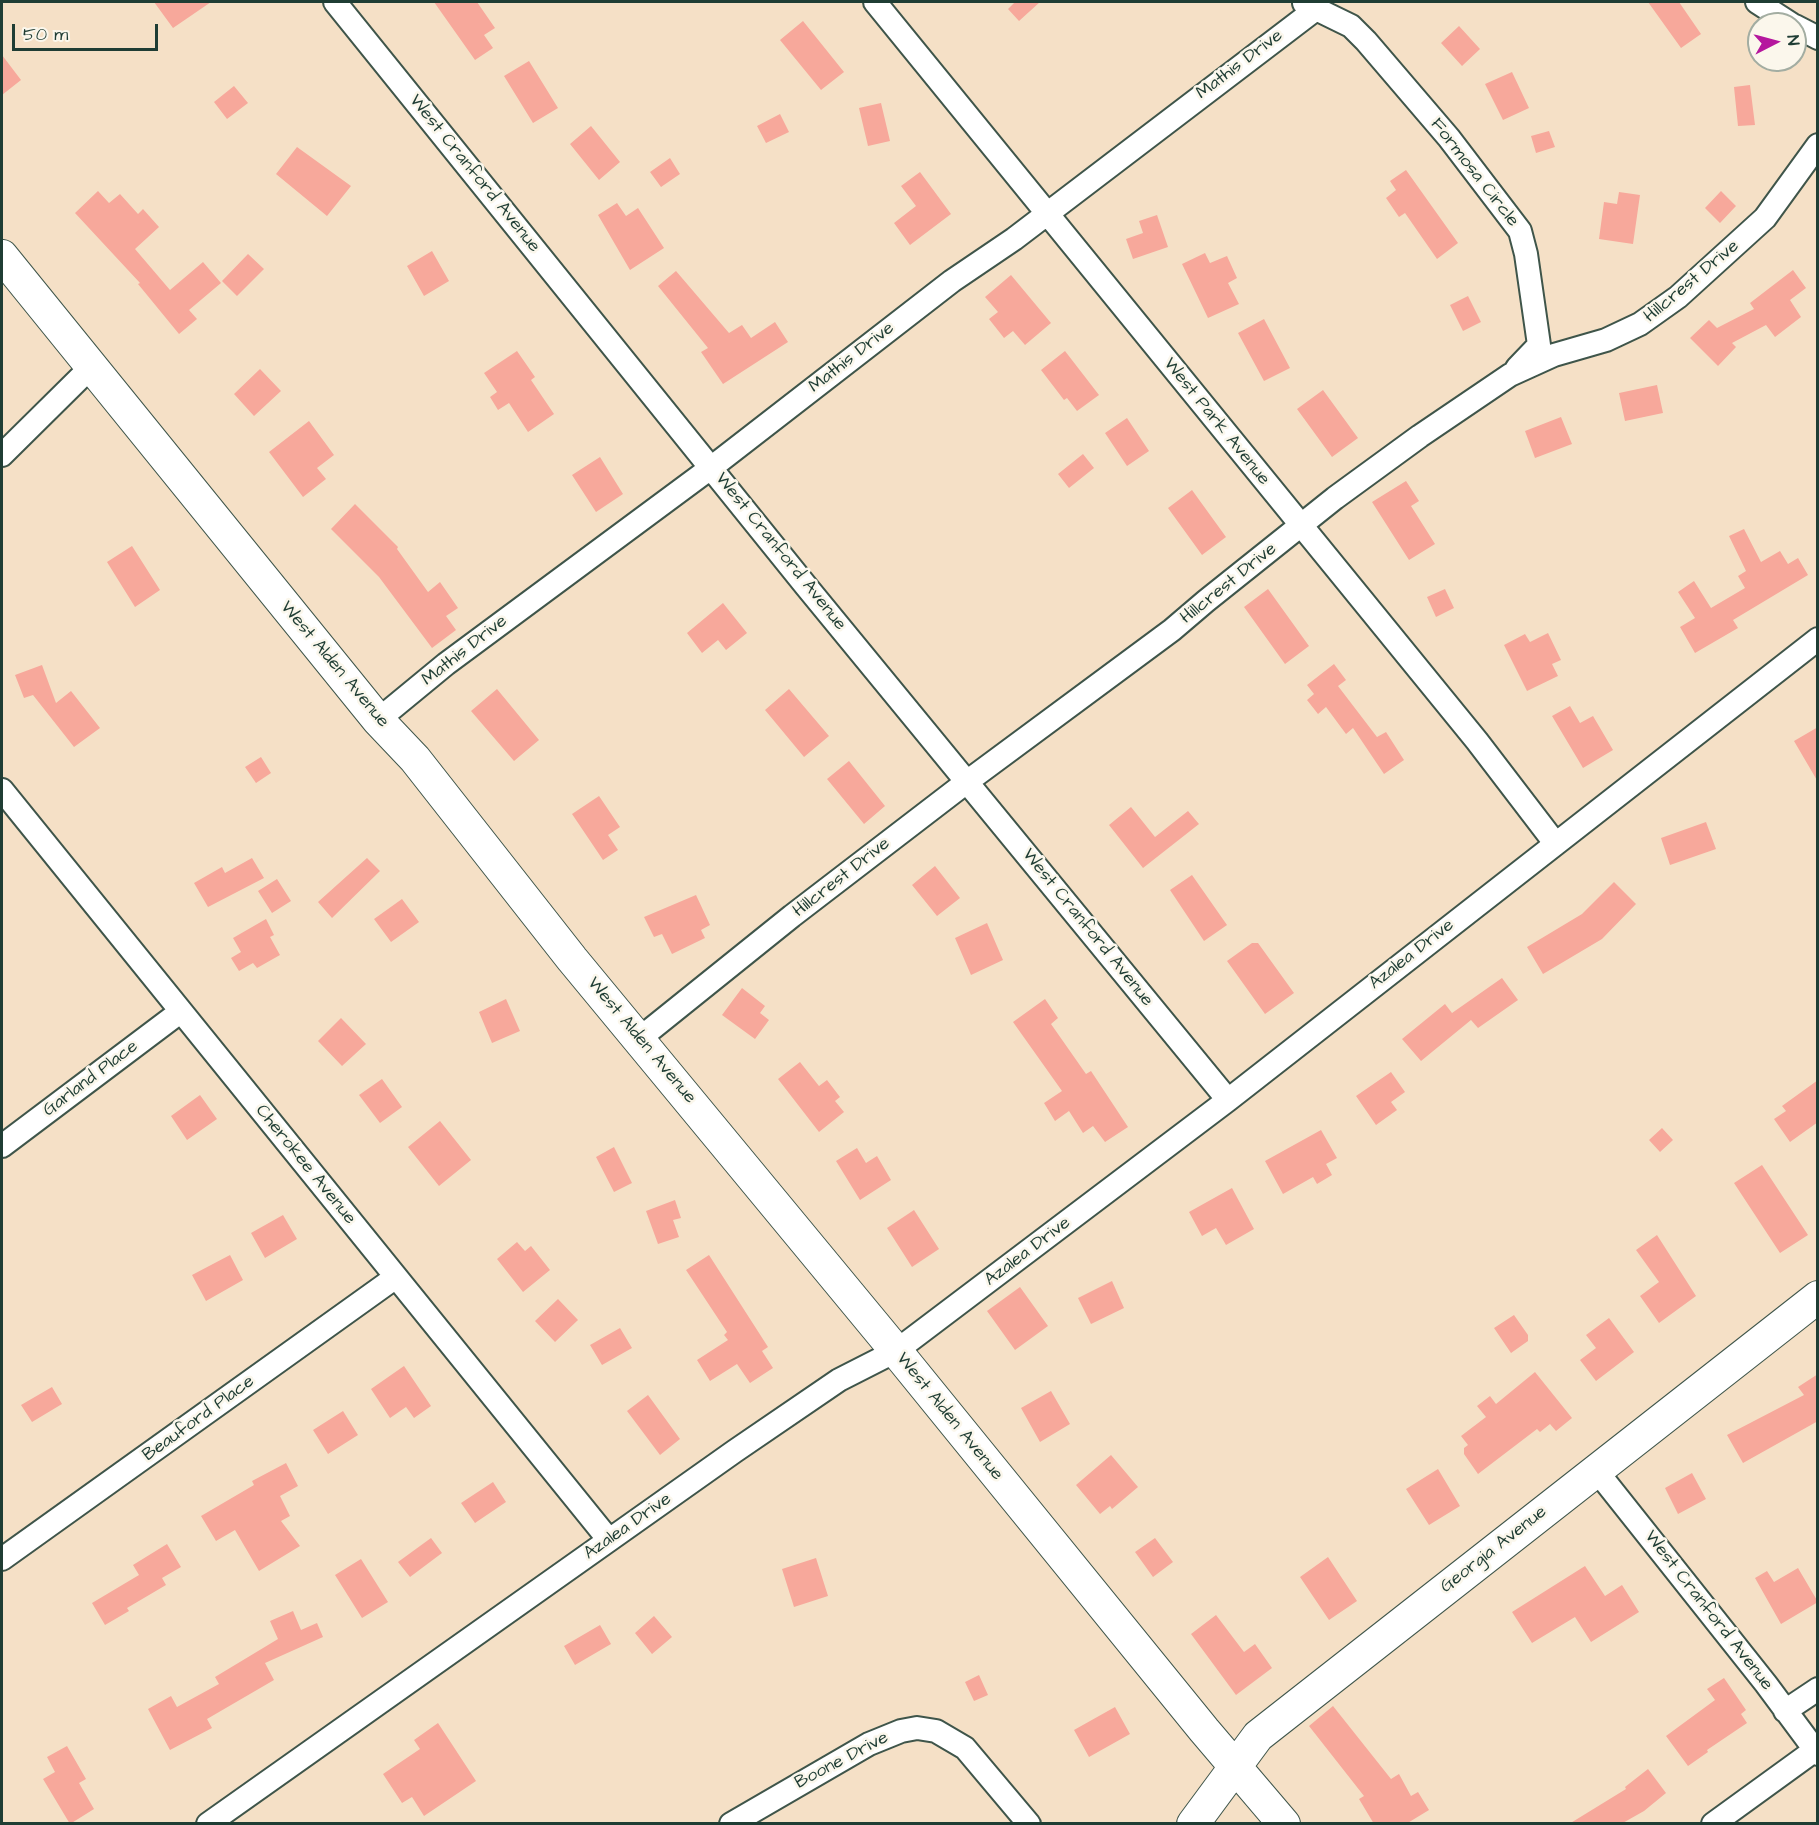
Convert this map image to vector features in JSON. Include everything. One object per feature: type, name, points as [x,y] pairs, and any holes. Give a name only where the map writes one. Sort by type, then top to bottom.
[{"type":"street","name":"West Cranford Avenue","points":[[334,2],[1228,1100]]},
{"type":"street","name":"West Park Avenue","points":[[875,2],[1049,212],[1300,527],[1477,741],[1556,843]]},
{"type":"street","points":[[1757,2],[1773,12]]},
{"type":"street","name":"Mathis Drive","points":[[378,720],[446,664],[712,467],[952,280],[1049,212],[1189,103],[1308,5]]},
{"type":"street","name":"Formosa Circle","points":[[1308,5],[1351,26],[1366,41],[1449,138],[1520,231],[1526,254],[1539,345],[1510,375]]},
{"type":"street","name":"Hillcrest Drive","points":[[639,1039],[792,916],[968,781],[1172,630],[1300,527],[1420,436],[1510,375],[1554,355],[1606,340],[1640,324],[1678,297],[1765,218],[1818,145]]},
{"type":"street","name":"West Alden Avenue","points":[[2,256],[378,720],[415,759],[572,959],[1284,1824]]},
{"type":"street","points":[[2,455],[91,367]]},
{"type":"street","name":"Azalea Drive","points":[[208,1824],[839,1380],[896,1351],[1228,1100],[1818,639]]},
{"type":"street","name":"Cherokee Avenue","points":[[2,790],[609,1540]]},
{"type":"street","name":"Garland Place","points":[[2,1146],[180,1012]]},
{"type":"street","name":"Beauford Place","points":[[2,1559],[176,1437],[396,1277]]},
{"type":"street","name":"Georgia Avenue","points":[[1192,1824],[1258,1736],[1818,1297]]},
{"type":"street","name":"West Cranford Avenue","points":[[1596,1470],[1816,1752]]},
{"type":"street","points":[[1785,1711],[1818,1689]]},
{"type":"street","name":"Boone Drive","points":[[731,1824],[869,1744],[901,1731],[916,1728],[936,1731],[965,1748],[1029,1824]]},
{"type":"street","points":[[1713,1824],[1816,1752]]},
{"type":"building","points":[[154,2],[211,2],[173,28]]},
{"type":"building","points":[[434,2],[477,2],[495,28],[484,35],[493,48],[475,60]]},
{"type":"building","points":[[1015,2],[1040,2],[1019,21],[1008,9]]},
{"type":"building","points":[[1648,2],[1679,2],[1701,34],[1681,48]]},
{"type":"building","points":[[803,21],[844,72],[821,90],[780,40]]},
{"type":"building","points":[[1459,26],[1480,49],[1462,66],[1441,43]]},
{"type":"building","points":[[2,55],[21,80],[2,95]]},
{"type":"building","points":[[529,61],[558,108],[533,123],[504,76]]},
{"type":"building","points":[[1512,72],[1529,108],[1503,120],[1485,84]]},
{"type":"building","points":[[1750,85],[1755,125],[1738,126],[1734,87]]},
{"type":"building","points":[[234,86],[248,103],[227,119],[214,102]]},
{"type":"building","points":[[881,103],[890,141],[868,146],[859,108]]},
{"type":"building","points":[[780,114],[789,132],[766,143],[757,126]]},
{"type":"building","points":[[591,126],[620,162],[599,180],[570,144]]},
{"type":"building","points":[[1549,131],[1555,147],[1536,153],[1531,136]]},
{"type":"building","points":[[297,147],[351,186],[327,216],[276,174]]},
{"type":"building","points":[[670,158],[680,174],[661,187],[650,172]]},
{"type":"building","points":[[1406,170],[1458,243],[1437,259],[1405,213],[1399,217],[1386,198],[1396,190],[1390,181]]},
{"type":"building","points":[[920,172],[951,214],[910,245],[894,223],[916,206],[901,186]]},
{"type":"building","points":[[98,191],[109,203],[120,194],[138,214],[143,209],[159,227],[135,249],[170,290],[203,262],[221,283],[189,310],[197,319],[179,334],[138,284],[140,283],[75,213]]},
{"type":"building","points":[[1721,191],[1736,206],[1720,223],[1705,208]]},
{"type":"building","points":[[1619,192],[1640,195],[1633,244],[1599,239],[1604,202],[1617,204]]},
{"type":"building","points":[[617,203],[626,216],[638,208],[664,248],[630,270],[598,215]]},
{"type":"building","points":[[1157,215],[1168,247],[1133,259],[1126,239],[1143,233],[1139,221]]},
{"type":"building","points":[[432,251],[449,281],[424,296],[407,266]]},
{"type":"building","points":[[1205,253],[1210,263],[1227,256],[1237,278],[1228,283],[1239,304],[1208,318],[1182,264]]},
{"type":"building","points":[[248,254],[264,269],[237,296],[222,281]]},
{"type":"building","points":[[1793,270],[1806,288],[1790,300],[1801,317],[1775,337],[1766,325],[1732,343],[1736,347],[1718,366],[1690,338],[1709,320],[1717,328],[1754,309],[1750,303]]},
{"type":"building","points":[[676,271],[729,333],[742,325],[751,338],[775,322],[788,342],[723,384],[701,352],[708,348],[658,286]]},
{"type":"building","points":[[1011,275],[1051,323],[1025,345],[1013,331],[1004,338],[989,319],[998,312],[985,297]]},
{"type":"building","points":[[1468,296],[1481,322],[1463,331],[1450,305]]},
{"type":"building","points":[[1264,319],[1290,368],[1264,381],[1238,333]]},
{"type":"building","points":[[517,351],[535,377],[531,380],[554,414],[528,432],[509,403],[498,410],[490,397],[497,392],[484,373]]},
{"type":"building","points":[[1065,351],[1099,395],[1077,411],[1067,398],[1064,400],[1041,370]]},
{"type":"building","points":[[260,369],[281,391],[254,416],[234,394]]},
{"type":"building","points":[[1657,385],[1663,413],[1625,421],[1619,393]]},
{"type":"building","points":[[1323,390],[1358,438],[1332,457],[1297,409]]},
{"type":"building","points":[[1561,417],[1572,444],[1535,458],[1525,431]]},
{"type":"building","points":[[1127,418],[1149,451],[1127,466],[1105,433]]},
{"type":"building","points":[[309,421],[334,455],[317,468],[326,479],[303,497],[269,452]]},
{"type":"building","points":[[1083,454],[1094,468],[1069,488],[1058,474]]},
{"type":"building","points":[[600,457],[623,494],[596,512],[572,475]]},
{"type":"building","points":[[1406,481],[1419,501],[1411,506],[1435,544],[1409,560],[1372,502]]},
{"type":"building","points":[[1192,490],[1226,537],[1202,555],[1168,508]]},
{"type":"building","points":[[355,504],[398,547],[397,549],[428,592],[440,582],[458,608],[446,616],[456,630],[432,648],[379,577],[331,529]]},
{"type":"building","points":[[1744,529],[1761,562],[1780,551],[1788,564],[1798,558],[1808,575],[1733,620],[1738,628],[1695,653],[1680,627],[1695,618],[1678,592],[1694,581],[1711,608],[1745,588],[1738,576],[1746,571],[1729,536]]},
{"type":"building","points":[[132,546],[160,590],[135,607],[107,562]]},
{"type":"building","points":[[1268,589],[1309,646],[1285,664],[1244,607]]},
{"type":"building","points":[[1445,589],[1454,608],[1436,617],[1427,597]]},
{"type":"building","points":[[723,603],[747,633],[726,650],[718,640],[702,653],[687,633]]},
{"type":"building","points":[[1548,633],[1561,660],[1552,664],[1558,676],[1527,691],[1504,645],[1525,634],[1530,642]]},
{"type":"building","points":[[1334,664],[1346,680],[1338,686],[1377,737],[1386,732],[1404,760],[1384,774],[1353,728],[1346,734],[1326,707],[1318,714],[1307,700],[1314,694],[1307,685]]},
{"type":"building","points":[[42,665],[56,703],[71,691],[100,728],[74,747],[33,695],[24,698],[15,675]]},
{"type":"building","points":[[497,689],[539,740],[514,761],[471,711]]},
{"type":"building","points":[[789,689],[829,736],[804,757],[765,710]]},
{"type":"building","points":[[1570,706],[1580,723],[1593,716],[1613,750],[1583,768],[1552,716]]},
{"type":"building","points":[[1818,727],[1818,782],[1794,741]]},
{"type":"building","points":[[261,757],[271,773],[256,783],[245,767]]},
{"type":"building","points":[[849,761],[885,806],[864,824],[827,779]]},
{"type":"building","points":[[599,796],[620,827],[608,835],[618,850],[603,860],[572,814]]},
{"type":"building","points":[[1131,807],[1155,837],[1188,811],[1199,824],[1143,868],[1109,825]]},
{"type":"building","points":[[1706,822],[1716,849],[1670,865],[1661,838]]},
{"type":"building","points":[[252,858],[264,878],[208,907],[194,883],[222,867],[225,873]]},
{"type":"building","points":[[367,858],[380,871],[332,918],[318,902]]},
{"type":"building","points":[[935,866],[960,898],[937,916],[912,885]]},
{"type":"building","points":[[1192,875],[1227,925],[1204,941],[1170,890]]},
{"type":"building","points":[[277,879],[291,901],[272,913],[258,891]]},
{"type":"building","points":[[1614,882],[1636,904],[1602,939],[1543,974],[1527,947],[1582,914]]},
{"type":"building","points":[[696,895],[710,925],[701,930],[705,938],[672,954],[662,934],[654,937],[644,917]]},
{"type":"building","points":[[402,899],[419,922],[391,942],[374,919]]},
{"type":"building","points":[[266,919],[274,935],[270,937],[280,955],[257,968],[253,963],[239,971],[231,958],[241,952],[233,938]]},
{"type":"building","points":[[987,923],[1003,960],[971,975],[955,938]]},
{"type":"building","points":[[1252,943],[1258,943],[1294,993],[1265,1014],[1227,961]]},
{"type":"building","points":[[1502,978],[1518,1000],[1478,1028],[1471,1020],[1421,1061],[1402,1039],[1445,1004],[1452,1013]]},
{"type":"building","points":[[742,988],[765,1006],[760,1013],[769,1020],[755,1039],[722,1015]]},
{"type":"building","points":[[506,999],[520,1031],[492,1043],[479,1012]]},
{"type":"building","points":[[1045,999],[1058,1018],[1051,1024],[1086,1074],[1091,1071],[1128,1127],[1105,1142],[1093,1126],[1083,1133],[1069,1111],[1055,1121],[1044,1103],[1062,1091],[1013,1022]]},
{"type":"building","points":[[341,1018],[366,1044],[342,1066],[318,1041]]},
{"type":"building","points":[[800,1062],[819,1086],[827,1080],[840,1097],[835,1101],[844,1112],[819,1132],[778,1079]]},
{"type":"building","points":[[1391,1072],[1405,1092],[1391,1102],[1397,1110],[1376,1125],[1356,1096]]},
{"type":"building","points":[[382,1079],[402,1107],[380,1123],[359,1095]]},
{"type":"building","points":[[1818,1080],[1818,1122],[1790,1142],[1774,1119],[1786,1111],[1782,1106]]},
{"type":"building","points":[[200,1095],[217,1119],[187,1140],[171,1116]]},
{"type":"building","points":[[440,1121],[471,1160],[439,1186],[408,1147]]},
{"type":"building","points":[[1662,1128],[1673,1140],[1660,1152],[1649,1140]]},
{"type":"building","points":[[1321,1130],[1337,1158],[1326,1164],[1332,1175],[1317,1184],[1313,1177],[1283,1194],[1265,1161]]},
{"type":"building","points":[[614,1147],[632,1183],[614,1192],[596,1157]]},
{"type":"building","points":[[857,1148],[866,1163],[877,1156],[891,1180],[860,1200],[836,1161]]},
{"type":"building","points":[[1762,1165],[1808,1235],[1780,1253],[1734,1183]]},
{"type":"building","points":[[1232,1188],[1254,1229],[1226,1245],[1216,1228],[1202,1236],[1189,1212]]},
{"type":"building","points":[[675,1200],[681,1218],[673,1220],[679,1237],[658,1244],[646,1211]]},
{"type":"building","points":[[914,1210],[939,1249],[912,1267],[887,1228]]},
{"type":"building","points":[[283,1215],[297,1239],[265,1258],[251,1233]]},
{"type":"building","points":[[1657,1235],[1696,1296],[1659,1323],[1640,1296],[1659,1282],[1636,1250]]},
{"type":"building","points":[[517,1242],[525,1251],[531,1246],[550,1270],[523,1292],[497,1259]]},
{"type":"building","points":[[230,1255],[243,1280],[206,1301],[192,1275]]},
{"type":"building","points":[[709,1255],[768,1347],[762,1351],[773,1368],[750,1383],[737,1364],[710,1381],[697,1360],[728,1340],[724,1335],[727,1332],[686,1270]]},
{"type":"building","points":[[1112,1281],[1124,1308],[1091,1324],[1078,1298]]},
{"type":"building","points":[[1020,1287],[1048,1326],[1015,1350],[987,1311]]},
{"type":"building","points":[[558,1299],[578,1320],[555,1342],[535,1321]]},
{"type":"building","points":[[1514,1315],[1528,1335],[1528,1341],[1511,1353],[1494,1328]]},
{"type":"building","points":[[1609,1318],[1634,1352],[1596,1381],[1580,1360],[1596,1348],[1586,1335]]},
{"type":"building","points":[[620,1328],[632,1348],[602,1365],[590,1345]]},
{"type":"building","points":[[404,1366],[431,1406],[414,1418],[406,1407],[390,1418],[371,1389]]},
{"type":"building","points":[[1535,1372],[1572,1418],[1556,1431],[1550,1424],[1540,1432],[1537,1429],[1478,1474],[1464,1454],[1464,1448],[1468,1445],[1461,1436],[1486,1417],[1477,1406],[1490,1396],[1496,1404]]},
{"type":"building","points":[[1818,1374],[1818,1421],[1743,1463],[1727,1435],[1804,1395],[1798,1387]]},
{"type":"building","points":[[52,1387],[62,1404],[32,1422],[21,1405]]},
{"type":"building","points":[[1051,1391],[1070,1424],[1040,1442],[1021,1408]]},
{"type":"building","points":[[648,1395],[680,1439],[660,1455],[627,1411]]},
{"type":"building","points":[[343,1411],[358,1435],[328,1454],[313,1430]]},
{"type":"building","points":[[1111,1455],[1138,1487],[1112,1509],[1110,1506],[1100,1514],[1076,1485]]},
{"type":"building","points":[[286,1463],[298,1486],[280,1496],[290,1516],[281,1521],[300,1546],[259,1571],[235,1530],[216,1541],[201,1516],[254,1485],[252,1481]]},
{"type":"building","points":[[1438,1469],[1460,1506],[1429,1525],[1406,1489]]},
{"type":"building","points":[[1692,1473],[1706,1499],[1678,1514],[1665,1488]]},
{"type":"building","points":[[493,1482],[506,1502],[475,1523],[461,1503]]},
{"type":"building","points":[[431,1538],[442,1553],[410,1577],[398,1562]]},
{"type":"building","points":[[1155,1538],[1173,1562],[1153,1577],[1135,1552]]},
{"type":"building","points":[[167,1544],[181,1567],[162,1578],[166,1585],[127,1608],[129,1611],[105,1625],[92,1603],[139,1575],[133,1565]]},
{"type":"building","points":[[1328,1557],[1357,1601],[1329,1620],[1300,1577]]},
{"type":"building","points":[[816,1558],[828,1596],[794,1607],[782,1569]]},
{"type":"building","points":[[361,1559],[388,1602],[362,1618],[335,1575]]},
{"type":"building","points":[[1585,1566],[1605,1596],[1622,1585],[1639,1612],[1591,1642],[1575,1617],[1532,1643],[1512,1612]]},
{"type":"building","points":[[1798,1568],[1818,1602],[1781,1624],[1755,1578],[1767,1571],[1774,1582]]},
{"type":"building","points":[[293,1611],[301,1630],[317,1623],[323,1637],[265,1663],[274,1680],[207,1719],[212,1728],[170,1750],[148,1709],[171,1696],[177,1707],[219,1684],[215,1677],[278,1639],[270,1621]]},
{"type":"building","points":[[1216,1615],[1244,1652],[1255,1644],[1272,1668],[1236,1695],[1191,1634]]},
{"type":"building","points":[[654,1616],[672,1637],[652,1654],[635,1633]]},
{"type":"building","points":[[600,1625],[611,1644],[575,1665],[564,1646]]},
{"type":"building","points":[[979,1675],[988,1695],[974,1701],[965,1682]]},
{"type":"building","points":[[1724,1678],[1746,1710],[1741,1714],[1747,1723],[1688,1766],[1666,1736],[1715,1700],[1707,1689]]},
{"type":"building","points":[[1333,1706],[1391,1779],[1399,1774],[1411,1796],[1418,1792],[1429,1810],[1406,1824],[1374,1824],[1359,1799],[1364,1796],[1309,1726]]},
{"type":"building","points":[[1115,1707],[1130,1734],[1089,1757],[1074,1730]]},
{"type":"building","points":[[438,1723],[476,1781],[424,1816],[412,1797],[402,1803],[383,1774],[420,1749],[414,1740]]},
{"type":"building","points":[[67,1746],[86,1779],[79,1783],[94,1809],[70,1824],[43,1779],[55,1772],[47,1757]]},
{"type":"building","points":[[1648,1769],[1666,1793],[1644,1811],[1621,1824],[1569,1824],[1626,1789],[1625,1787]]}]
